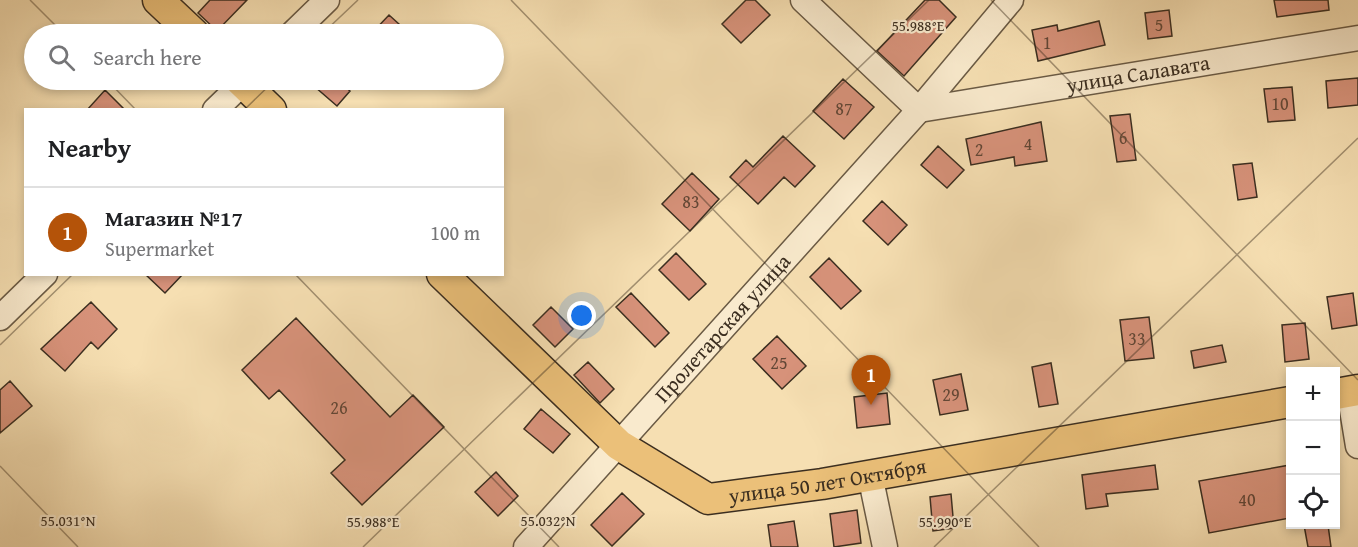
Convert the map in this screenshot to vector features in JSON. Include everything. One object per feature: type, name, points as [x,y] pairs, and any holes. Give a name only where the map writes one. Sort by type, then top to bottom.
[{"type":"main road","points":[[158,0],[183,24]]},
{"type":"main road","points":[[252,90],[269,108]]},
{"type":"main road","name":"улица 50 лет Октября","points":[[444,276],[619,445],[708,499],[870,475],[1286,403]]},
{"type":"street","points":[[302,24],[327,0]]},
{"type":"street","points":[[803,0],[919,110]]},
{"type":"street","name":"Пролетарская улица","points":[[526,547],[919,110],[1011,0]]},
{"type":"street","name":"улица Салавата","points":[[919,110],[1358,38]]},
{"type":"street","points":[[217,108],[234,90]]},
{"type":"street","points":[[0,318],[43,276]]},
{"type":"street","points":[[1347,392],[1358,446]]},
{"type":"street","points":[[870,475],[885,547]]},
{"type":"building","points":[[210,0],[247,0],[224,24],[210,24],[198,13]]},
{"type":"building","points":[[746,0],[755,0],[770,15],[741,43],[722,24]]},
{"type":"building","points":[[925,0],[939,0],[956,17],[904,76],[877,51]]},
{"type":"building","points":[[1274,0],[1328,0],[1329,10],[1277,17]]},
{"type":"building","points":[[1169,10],[1172,36],[1148,39],[1145,13]]},
{"type":"building","points":[[389,15],[399,24],[380,24]]},
{"type":"building","points":[[1099,21],[1105,45],[1038,61],[1032,30],[1057,25],[1058,31]]},
{"type":"building","points":[[1358,78],[1358,105],[1328,108],[1326,81]]},
{"type":"building","points":[[843,79],[874,107],[844,139],[813,111]]},
{"type":"building","points":[[1292,87],[1295,120],[1268,122],[1264,89]]},
{"type":"building","points":[[105,90],[123,108],[89,108]]},
{"type":"building","points":[[319,90],[350,91],[337,106]]},
{"type":"building","points":[[1130,114],[1136,160],[1117,162],[1110,116]]},
{"type":"building","points":[[1041,122],[1047,161],[1015,166],[1014,157],[971,165],[966,139]]},
{"type":"building","points":[[783,136],[815,166],[795,187],[784,177],[758,204],[730,177],[746,160],[753,167]]},
{"type":"building","points":[[938,146],[964,170],[947,188],[921,165]]},
{"type":"building","points":[[1252,163],[1257,197],[1238,200],[1233,165]]},
{"type":"building","points":[[692,173],[719,199],[690,231],[662,204]]},
{"type":"building","points":[[882,201],[907,225],[888,245],[863,221]]},
{"type":"building","points":[[676,253],[706,284],[689,300],[659,270]]},
{"type":"building","points":[[829,258],[861,291],[841,309],[810,277]]},
{"type":"building","points":[[147,276],[181,276],[165,293]]},
{"type":"building","points":[[631,293],[669,333],[655,347],[616,307]]},
{"type":"building","points":[[1353,293],[1357,325],[1332,329],[1327,297]]},
{"type":"building","points":[[91,302],[117,329],[98,349],[91,342],[65,371],[41,349]]},
{"type":"building","points":[[551,307],[573,329],[555,347],[533,325]]},
{"type":"building","points":[[1149,317],[1154,358],[1125,361],[1120,320]]},
{"type":"building","points":[[296,318],[390,417],[413,395],[444,427],[362,505],[331,473],[345,460],[279,390],[269,399],[242,370]]},
{"type":"building","points":[[1305,323],[1309,359],[1285,362],[1282,325]]},
{"type":"building","points":[[777,336],[806,366],[782,389],[753,359]]},
{"type":"building","points":[[1222,345],[1226,362],[1194,368],[1191,351]]},
{"type":"building","points":[[588,362],[614,389],[600,403],[574,375]]},
{"type":"building","points":[[1051,363],[1058,404],[1039,407],[1032,367]]},
{"type":"building","points":[[961,374],[968,410],[940,415],[933,380]]},
{"type":"building","points":[[10,381],[32,406],[0,433],[0,390]]},
{"type":"building","points":[[887,393],[890,424],[857,428],[854,397]]},
{"type":"building","points":[[541,409],[570,434],[553,453],[524,429]]},
{"type":"building","points":[[1155,465],[1158,489],[1106,494],[1108,506],[1086,509],[1082,475]]},
{"type":"building","points":[[1286,466],[1286,519],[1209,533],[1199,481]]},
{"type":"building","points":[[496,472],[518,496],[498,516],[475,492]]},
{"type":"building","points":[[622,493],[644,514],[612,546],[591,525]]},
{"type":"building","points":[[951,494],[954,528],[933,531],[930,497]]},
{"type":"building","points":[[857,510],[861,543],[834,547],[830,514]]},
{"type":"building","points":[[794,521],[798,547],[771,547],[768,525]]},
{"type":"building","points":[[1305,529],[1329,529],[1331,547],[1308,547]]},
{"type":"place","name":"Магазин №17","points":[[871,405]]}]
